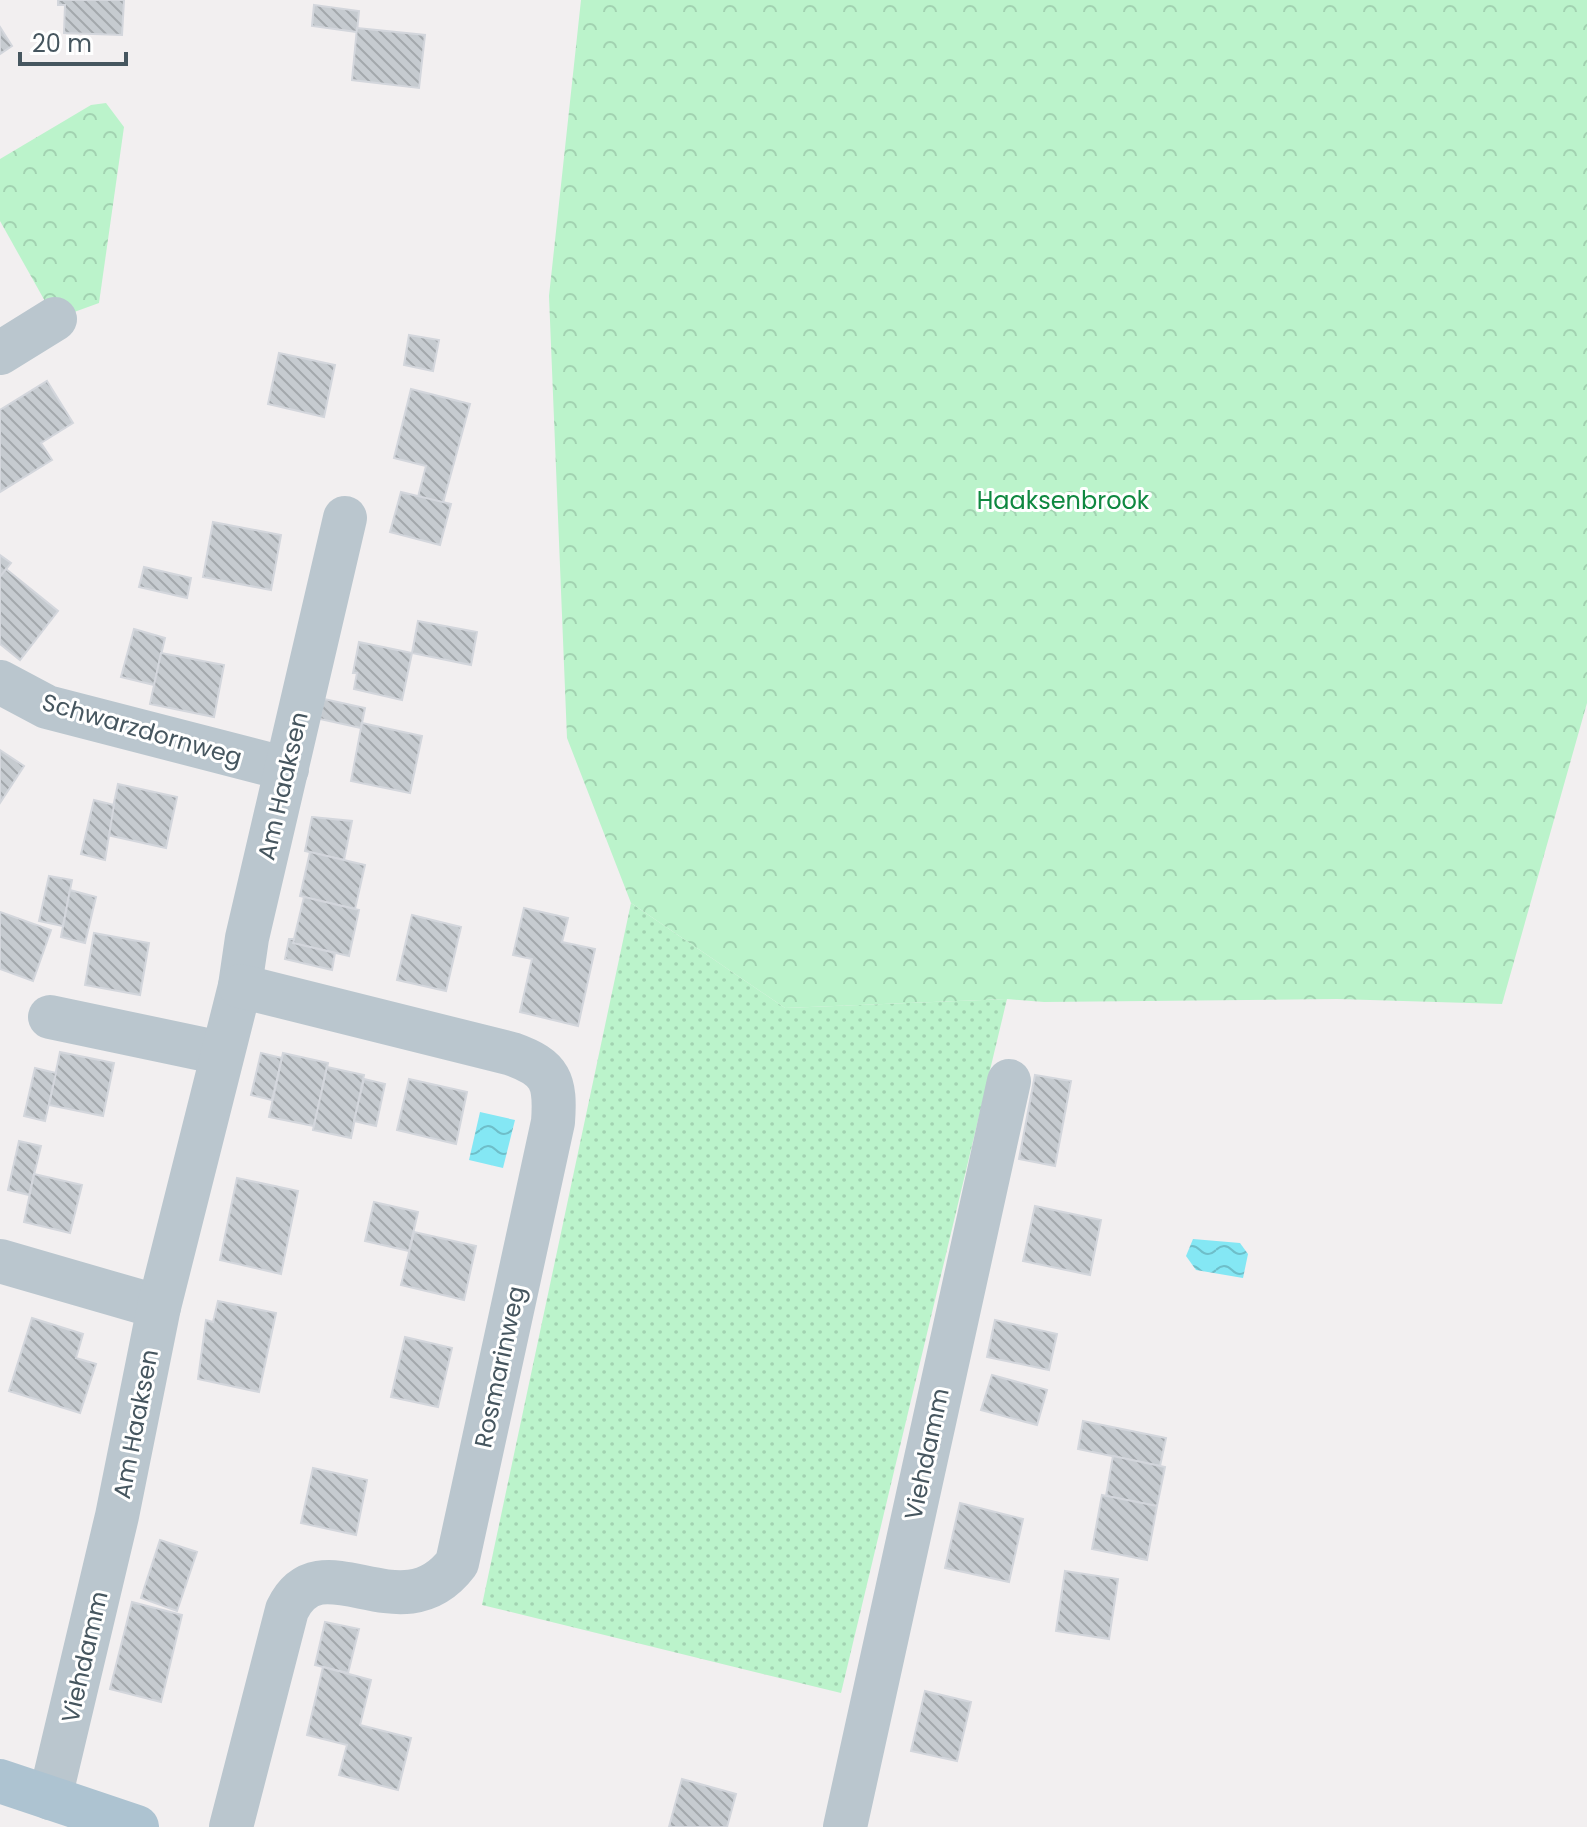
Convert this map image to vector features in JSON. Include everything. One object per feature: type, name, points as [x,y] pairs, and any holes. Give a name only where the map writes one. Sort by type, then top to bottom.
[{"type":"main road","points":[[0,1781],[137,1827]]},
{"type":"street","points":[[0,353],[55,319]]},
{"type":"street","name":"Am Haaksen","points":[[117,1516],[159,1307],[240,986],[247,938],[345,518]]},
{"type":"street","name":"Schwarzdornweg","points":[[0,682],[47,707],[287,769]]},
{"type":"street","name":"Rosmarinweg","points":[[231,1827],[287,1610],[295,1593],[315,1582],[339,1582],[398,1594],[424,1591],[444,1581],[457,1563],[553,1122],[555,1097],[549,1075],[523,1057],[240,986]]},
{"type":"street","points":[[50,1017],[221,1053]]},
{"type":"street","name":"Viehdamm","points":[[845,1827],[1009,1081]]},
{"type":"street","points":[[0,1261],[159,1307]]},
{"type":"street","name":"Viehdamm","points":[[50,1798],[117,1516]]},
{"type":"green space","name":"Haaksenbrook","points":[[581,0],[1587,0],[1587,703],[1502,1004],[1337,999],[1044,1002],[1007,999],[785,1008],[631,903],[567,738],[549,296]]},
{"type":"green space","points":[[106,103],[124,127],[99,303],[55,319],[0,221],[0,159],[91,105]]},
{"type":"green space","points":[[631,903],[785,1008],[1007,999],[841,1693],[482,1605]]},
{"type":"water","points":[[480,1112],[515,1120],[503,1168],[469,1160]]},
{"type":"water","points":[[1193,1239],[1240,1243],[1248,1254],[1243,1278],[1196,1270],[1186,1256]]},
{"type":"building","points":[[58,0],[124,0],[122,35],[64,33],[65,5],[58,5]]},
{"type":"building","points":[[314,5],[359,11],[357,32],[312,26]]},
{"type":"building","points":[[0,27],[12,46],[0,54]]},
{"type":"building","points":[[357,28],[425,35],[419,88],[352,80]]},
{"type":"building","points":[[409,335],[439,340],[433,371],[404,365]]},
{"type":"building","points":[[279,353],[335,365],[324,417],[268,404]]},
{"type":"building","points":[[47,381],[73,423],[41,443],[52,460],[0,492],[0,410]]},
{"type":"building","points":[[411,389],[470,404],[443,503],[418,497],[426,466],[394,458]]},
{"type":"building","points":[[401,492],[451,504],[440,545],[390,532]]},
{"type":"building","points":[[213,522],[281,535],[271,590],[203,577]]},
{"type":"building","points":[[0,555],[11,563],[0,577]]},
{"type":"building","points":[[144,567],[191,578],[187,598],[139,587]]},
{"type":"building","points":[[6,569],[58,611],[20,660],[0,644],[0,577]]},
{"type":"building","points":[[418,621],[477,632],[471,665],[412,653]]},
{"type":"building","points":[[134,629],[165,638],[154,685],[121,677]]},
{"type":"building","points":[[359,642],[412,653],[402,700],[354,689],[357,673],[353,673]]},
{"type":"building","points":[[161,653],[224,665],[214,717],[150,704]]},
{"type":"building","points":[[324,699],[365,708],[361,728],[320,719]]},
{"type":"building","points":[[362,723],[422,736],[410,793],[351,781]]},
{"type":"building","points":[[0,750],[24,766],[0,803]]},
{"type":"building","points":[[118,784],[177,797],[166,848],[107,835]]},
{"type":"building","points":[[94,800],[114,805],[105,860],[81,854]]},
{"type":"building","points":[[312,817],[352,821],[344,860],[305,851]]},
{"type":"building","points":[[310,852],[365,865],[355,909],[300,896]]},
{"type":"building","points":[[49,876],[72,880],[63,926],[39,921]]},
{"type":"building","points":[[70,890],[96,897],[85,943],[61,937]]},
{"type":"building","points":[[304,897],[359,910],[349,956],[293,943]]},
{"type":"building","points":[[524,908],[568,918],[562,942],[595,949],[578,1026],[520,1012],[532,959],[513,955]]},
{"type":"building","points":[[0,912],[51,930],[33,981],[0,969]]},
{"type":"building","points":[[412,915],[461,927],[446,991],[397,980]]},
{"type":"building","points":[[94,933],[149,943],[140,995],[85,985]]},
{"type":"building","points":[[289,939],[294,939],[293,943],[335,953],[332,970],[285,959]]},
{"type":"building","points":[[60,1052],[114,1063],[103,1116],[49,1105]]},
{"type":"building","points":[[261,1053],[282,1058],[272,1100],[251,1095]]},
{"type":"building","points":[[283,1053],[328,1063],[314,1126],[269,1117]]},
{"type":"building","points":[[327,1067],[364,1075],[351,1138],[313,1130]]},
{"type":"building","points":[[35,1068],[56,1073],[45,1121],[24,1116]]},
{"type":"building","points":[[1035,1075],[1071,1081],[1055,1166],[1019,1159]]},
{"type":"building","points":[[364,1079],[385,1084],[376,1126],[354,1121]]},
{"type":"building","points":[[409,1079],[467,1092],[456,1144],[397,1130]]},
{"type":"building","points":[[19,1141],[41,1146],[29,1195],[8,1190]]},
{"type":"building","points":[[34,1174],[82,1185],[70,1233],[24,1222]]},
{"type":"building","points":[[237,1178],[298,1191],[281,1274],[220,1260]]},
{"type":"building","points":[[374,1202],[418,1212],[409,1251],[365,1241]]},
{"type":"building","points":[[1035,1206],[1101,1220],[1090,1275],[1023,1261]]},
{"type":"building","points":[[414,1232],[476,1246],[464,1300],[401,1285]]},
{"type":"building","points":[[218,1301],[276,1313],[259,1392],[198,1379],[206,1320],[213,1322]]},
{"type":"building","points":[[32,1318],[83,1334],[76,1358],[96,1364],[80,1413],[9,1391]]},
{"type":"building","points":[[995,1320],[1057,1334],[1049,1370],[987,1357]]},
{"type":"building","points":[[405,1337],[452,1348],[438,1407],[391,1397]]},
{"type":"building","points":[[992,1375],[1047,1390],[1037,1425],[981,1410]]},
{"type":"building","points":[[1083,1421],[1166,1438],[1160,1466],[1078,1449]]},
{"type":"building","points":[[1113,1456],[1165,1467],[1157,1506],[1106,1496]]},
{"type":"building","points":[[313,1468],[367,1480],[356,1535],[301,1523]]},
{"type":"building","points":[[1102,1495],[1157,1506],[1147,1560],[1092,1549]]},
{"type":"building","points":[[960,1503],[1023,1519],[1009,1582],[945,1568]]},
{"type":"building","points":[[160,1540],[197,1552],[177,1611],[141,1598]]},
{"type":"building","points":[[1065,1571],[1118,1579],[1109,1639],[1056,1631]]},
{"type":"building","points":[[132,1602],[182,1615],[161,1702],[110,1689]]},
{"type":"building","points":[[325,1622],[359,1629],[348,1673],[315,1665]]},
{"type":"building","points":[[323,1667],[371,1680],[360,1725],[411,1738],[398,1790],[339,1775],[347,1745],[307,1735]]},
{"type":"building","points":[[925,1691],[971,1702],[957,1761],[911,1751]]},
{"type":"building","points":[[682,1779],[736,1794],[727,1827],[669,1827]]}]
